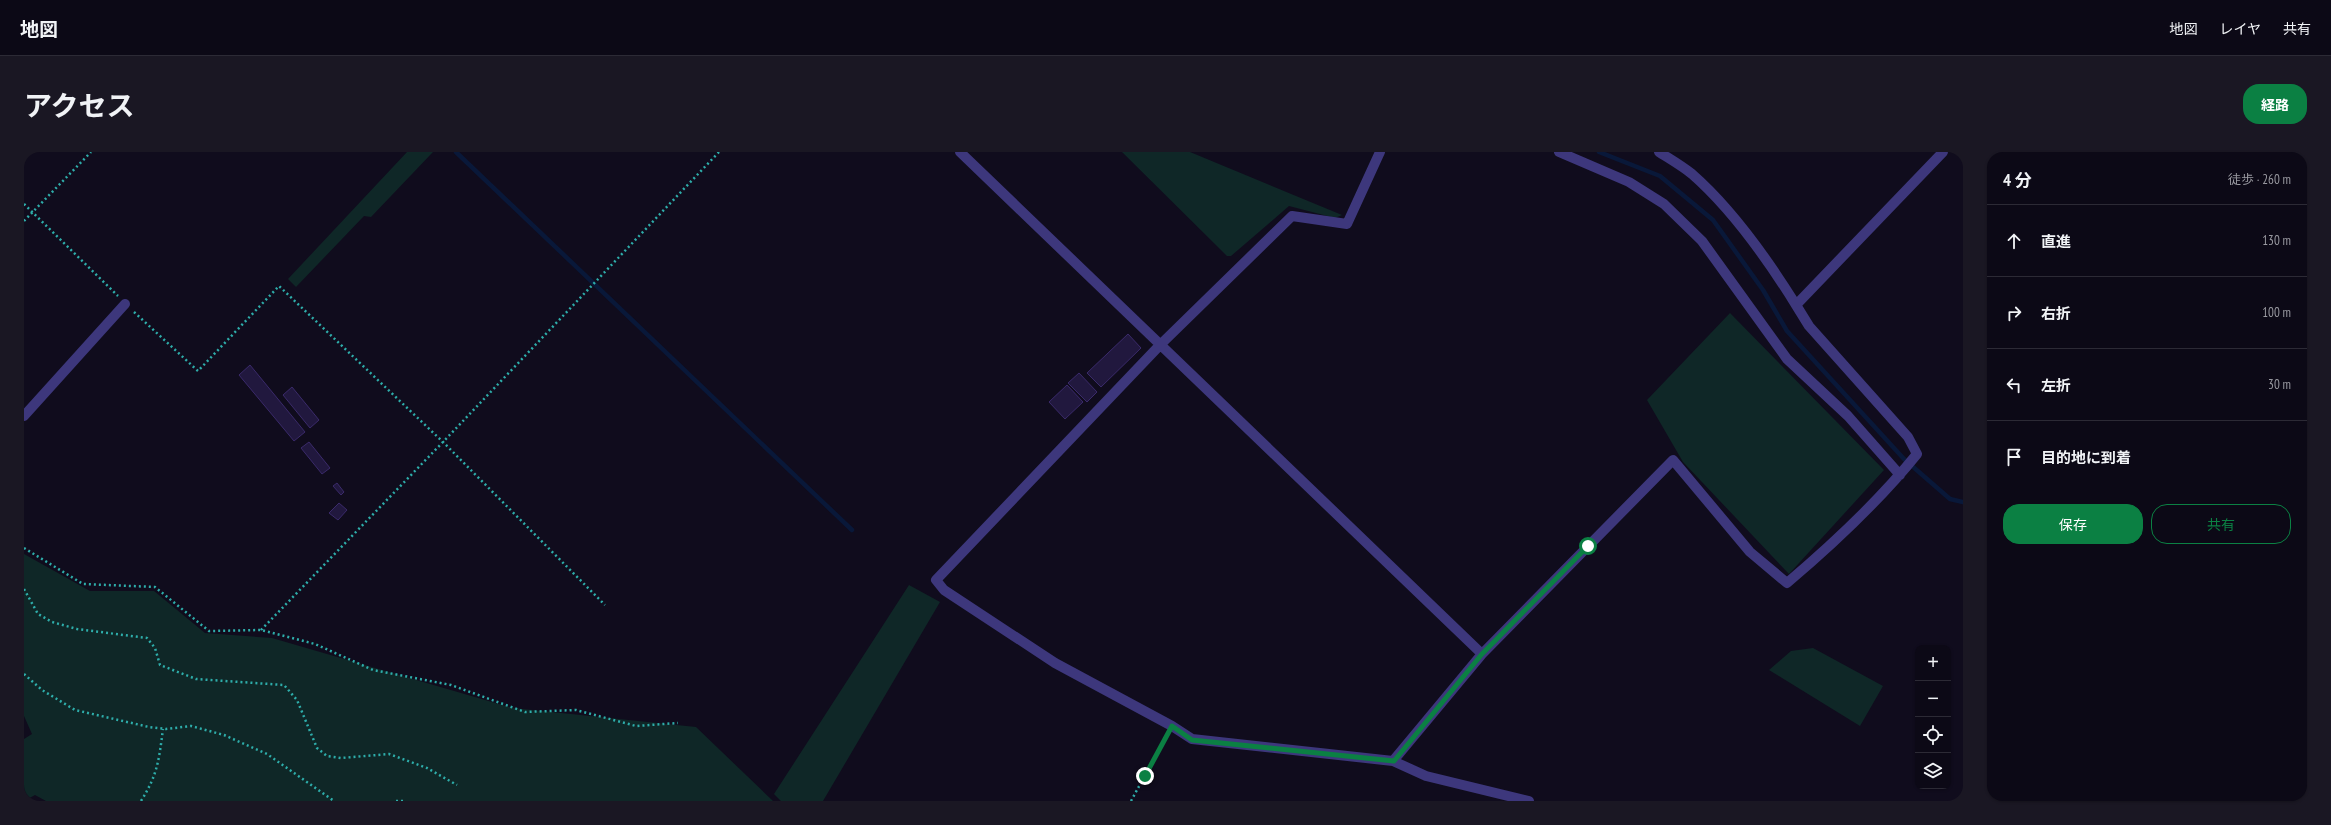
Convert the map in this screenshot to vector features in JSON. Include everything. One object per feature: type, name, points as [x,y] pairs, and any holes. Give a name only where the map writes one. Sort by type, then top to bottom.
[{"type":"street","points":[[960,152],[1482,654]]},
{"type":"street","points":[[1380,152],[1347,224],[1292,216],[1160,345],[936,580],[944,590],[1055,663],[1172,726],[1192,740],[1394,761],[1426,776],[1529,801]]},
{"type":"street","points":[[1559,152],[1628,182],[1664,204],[1702,241],[1787,359],[1848,416],[1906,467]]},
{"type":"street","points":[[1394,761],[1482,654],[1673,460],[1750,552],[1787,583],[1811,564],[1917,454],[1908,438],[1809,326],[1772,267],[1723,207],[1692,174],[1659,152]]},
{"type":"street","points":[[1796,305],[1943,152]]},
{"type":"street","points":[[24,416],[125,304]]},
{"type":"path","points":[[24,221],[91,152]]},
{"type":"path","points":[[261,630],[443,442],[718,152]]},
{"type":"path","points":[[24,204],[125,304],[198,371],[279,286],[443,442],[605,605]]},
{"type":"path","points":[[24,548],[83,584],[154,588],[209,631],[261,630],[316,644],[373,670],[451,685],[525,712],[576,710],[636,726],[678,723]]},
{"type":"path","points":[[24,588],[38,614],[52,622],[77,629],[147,638],[156,648],[160,665],[196,679],[284,685],[297,700],[317,748],[327,756],[341,758],[389,754],[427,768],[457,785]]},
{"type":"path","points":[[24,674],[42,690],[75,710],[162,729],[191,726],[224,735],[267,754],[334,801]]},
{"type":"path","points":[[1131,801],[1172,726]]},
{"type":"path","points":[[141,801],[158,769],[162,729]]},
{"type":"path","points":[[396,801],[404,801]]},
{"type":"green space","points":[[407,152],[433,152],[371,217],[364,216],[296,287],[288,279]]},
{"type":"green space","points":[[1122,152],[1190,152],[1342,215],[1335,218],[1289,206],[1231,256],[1227,256]]},
{"type":"green space","points":[[1730,313],[1884,470],[1789,574],[1683,462],[1647,400]]},
{"type":"green space","points":[[24,554],[90,591],[154,591],[205,633],[272,638],[513,708],[696,727],[773,801],[46,801],[35,795],[24,801],[24,739],[32,734],[24,716]]},
{"type":"green space","points":[[909,585],[940,602],[823,801],[781,801],[774,794]]},
{"type":"green space","points":[[1813,648],[1883,686],[1860,726],[1769,670],[1791,651]]},
{"type":"building","points":[[1128,334],[1141,348],[1101,387],[1087,373]]},
{"type":"building","points":[[250,365],[305,432],[294,441],[239,375]]},
{"type":"building","points":[[1079,373],[1097,392],[1087,402],[1068,383]]},
{"type":"building","points":[[1067,385],[1083,402],[1065,419],[1049,402]]},
{"type":"building","points":[[292,387],[319,420],[310,428],[283,395]]},
{"type":"building","points":[[309,442],[330,468],[322,474],[301,448]]},
{"type":"building","points":[[337,483],[344,492],[341,495],[333,486]]},
{"type":"building","points":[[339,503],[347,510],[338,520],[329,513]]},
{"type":"waterway","points":[[456,152],[852,530]]},
{"type":"waterway","points":[[1599,152],[1660,176],[1713,220],[1763,290],[1787,331],[1904,459],[1950,499],[1963,502]]},
{"type":"route","points":[[1145,776],[1172,726],[1192,740],[1265,746],[1394,761],[1482,654],[1588,546]]}]
